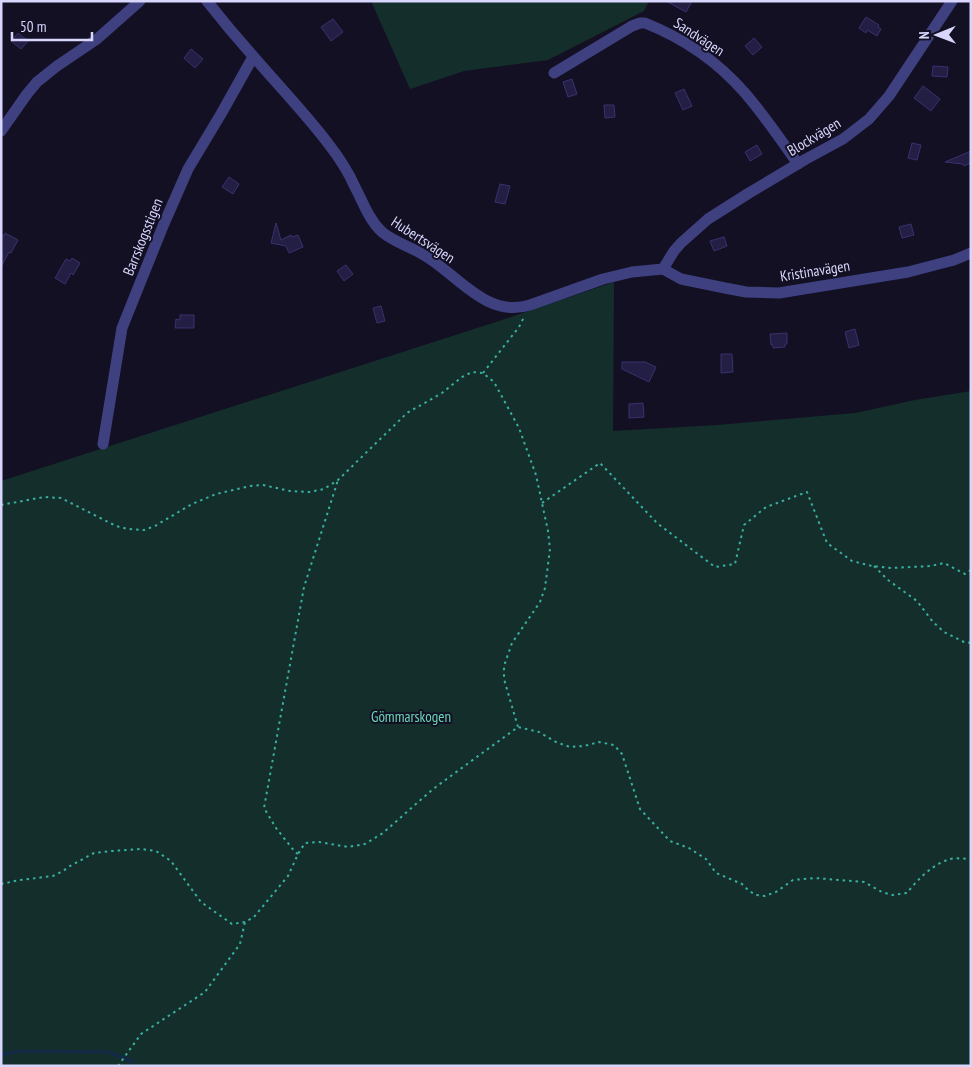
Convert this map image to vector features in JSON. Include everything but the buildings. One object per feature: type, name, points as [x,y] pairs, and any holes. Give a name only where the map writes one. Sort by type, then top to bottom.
[{"type":"street","points":[[1,131],[37,82],[56,66],[97,38],[140,1]]},
{"type":"street","name":"Hubertsvägen","points":[[206,1],[253,57],[300,108],[328,143],[348,173],[366,211],[382,232],[397,242],[422,254],[490,303],[501,307],[519,307],[612,277],[632,272],[663,269]]},
{"type":"street","name":"Blockvägen","points":[[663,269],[681,242],[708,219],[843,139],[869,119],[889,96],[952,1]]},
{"type":"street","name":"Sandvägen","points":[[554,73],[632,26],[644,23],[687,44],[712,60],[744,92],[798,164]]},
{"type":"street","name":"Barrskogsstigen","points":[[103,444],[122,328],[188,169],[253,57]]},
{"type":"street","name":"Kristinavägen","points":[[663,269],[681,279],[725,288],[746,292],[779,292],[908,272],[954,260],[971,253]]},
{"type":"path","points":[[484,373],[519,327],[530,304]]},
{"type":"path","points":[[1,505],[44,497],[61,498],[116,526],[144,530],[155,526],[192,504],[216,494],[250,486],[263,485],[290,491],[309,492],[324,489],[338,480],[407,413],[442,393],[462,377],[472,372],[484,373],[494,382],[519,428],[536,475],[550,549],[545,588],[540,602],[512,643],[504,666],[504,679],[518,727]]},
{"type":"path","points":[[542,503],[600,463],[657,523],[715,567],[735,564],[744,525],[766,507],[807,492],[827,542],[852,561],[891,568],[931,566],[944,563],[966,574],[971,570]]},
{"type":"path","points":[[298,854],[276,828],[264,808],[304,587],[338,480]]},
{"type":"path","points":[[874,566],[888,580],[917,601],[933,622],[944,632],[964,642],[971,643]]},
{"type":"path","points":[[1,884],[53,876],[94,853],[141,849],[156,851],[170,861],[202,902],[232,924],[245,922],[254,917],[288,876],[305,843],[319,842],[348,847],[365,844],[382,833],[433,789],[518,727],[539,732],[556,742],[570,747],[598,742],[614,745],[622,754],[640,809],[670,842],[690,848],[706,859],[716,873],[742,884],[756,895],[765,896],[776,892],[793,880],[815,878],[864,882],[892,895],[907,893],[916,881],[930,869],[948,859],[971,859]]},
{"type":"path","points":[[118,1066],[141,1034],[205,992],[240,944],[245,922]]},
{"type":"green space","points":[[371,1],[649,1],[644,11],[548,60],[464,71],[410,89]]},
{"type":"green space","name":"Gömmarskogen","points":[[614,282],[613,431],[717,425],[855,413],[915,400],[971,391],[971,1066],[1,1066],[1,481],[499,321]]},
{"type":"waterway","points":[[1,1055],[21,1051],[108,1052],[133,1061],[132,1066]]}]
